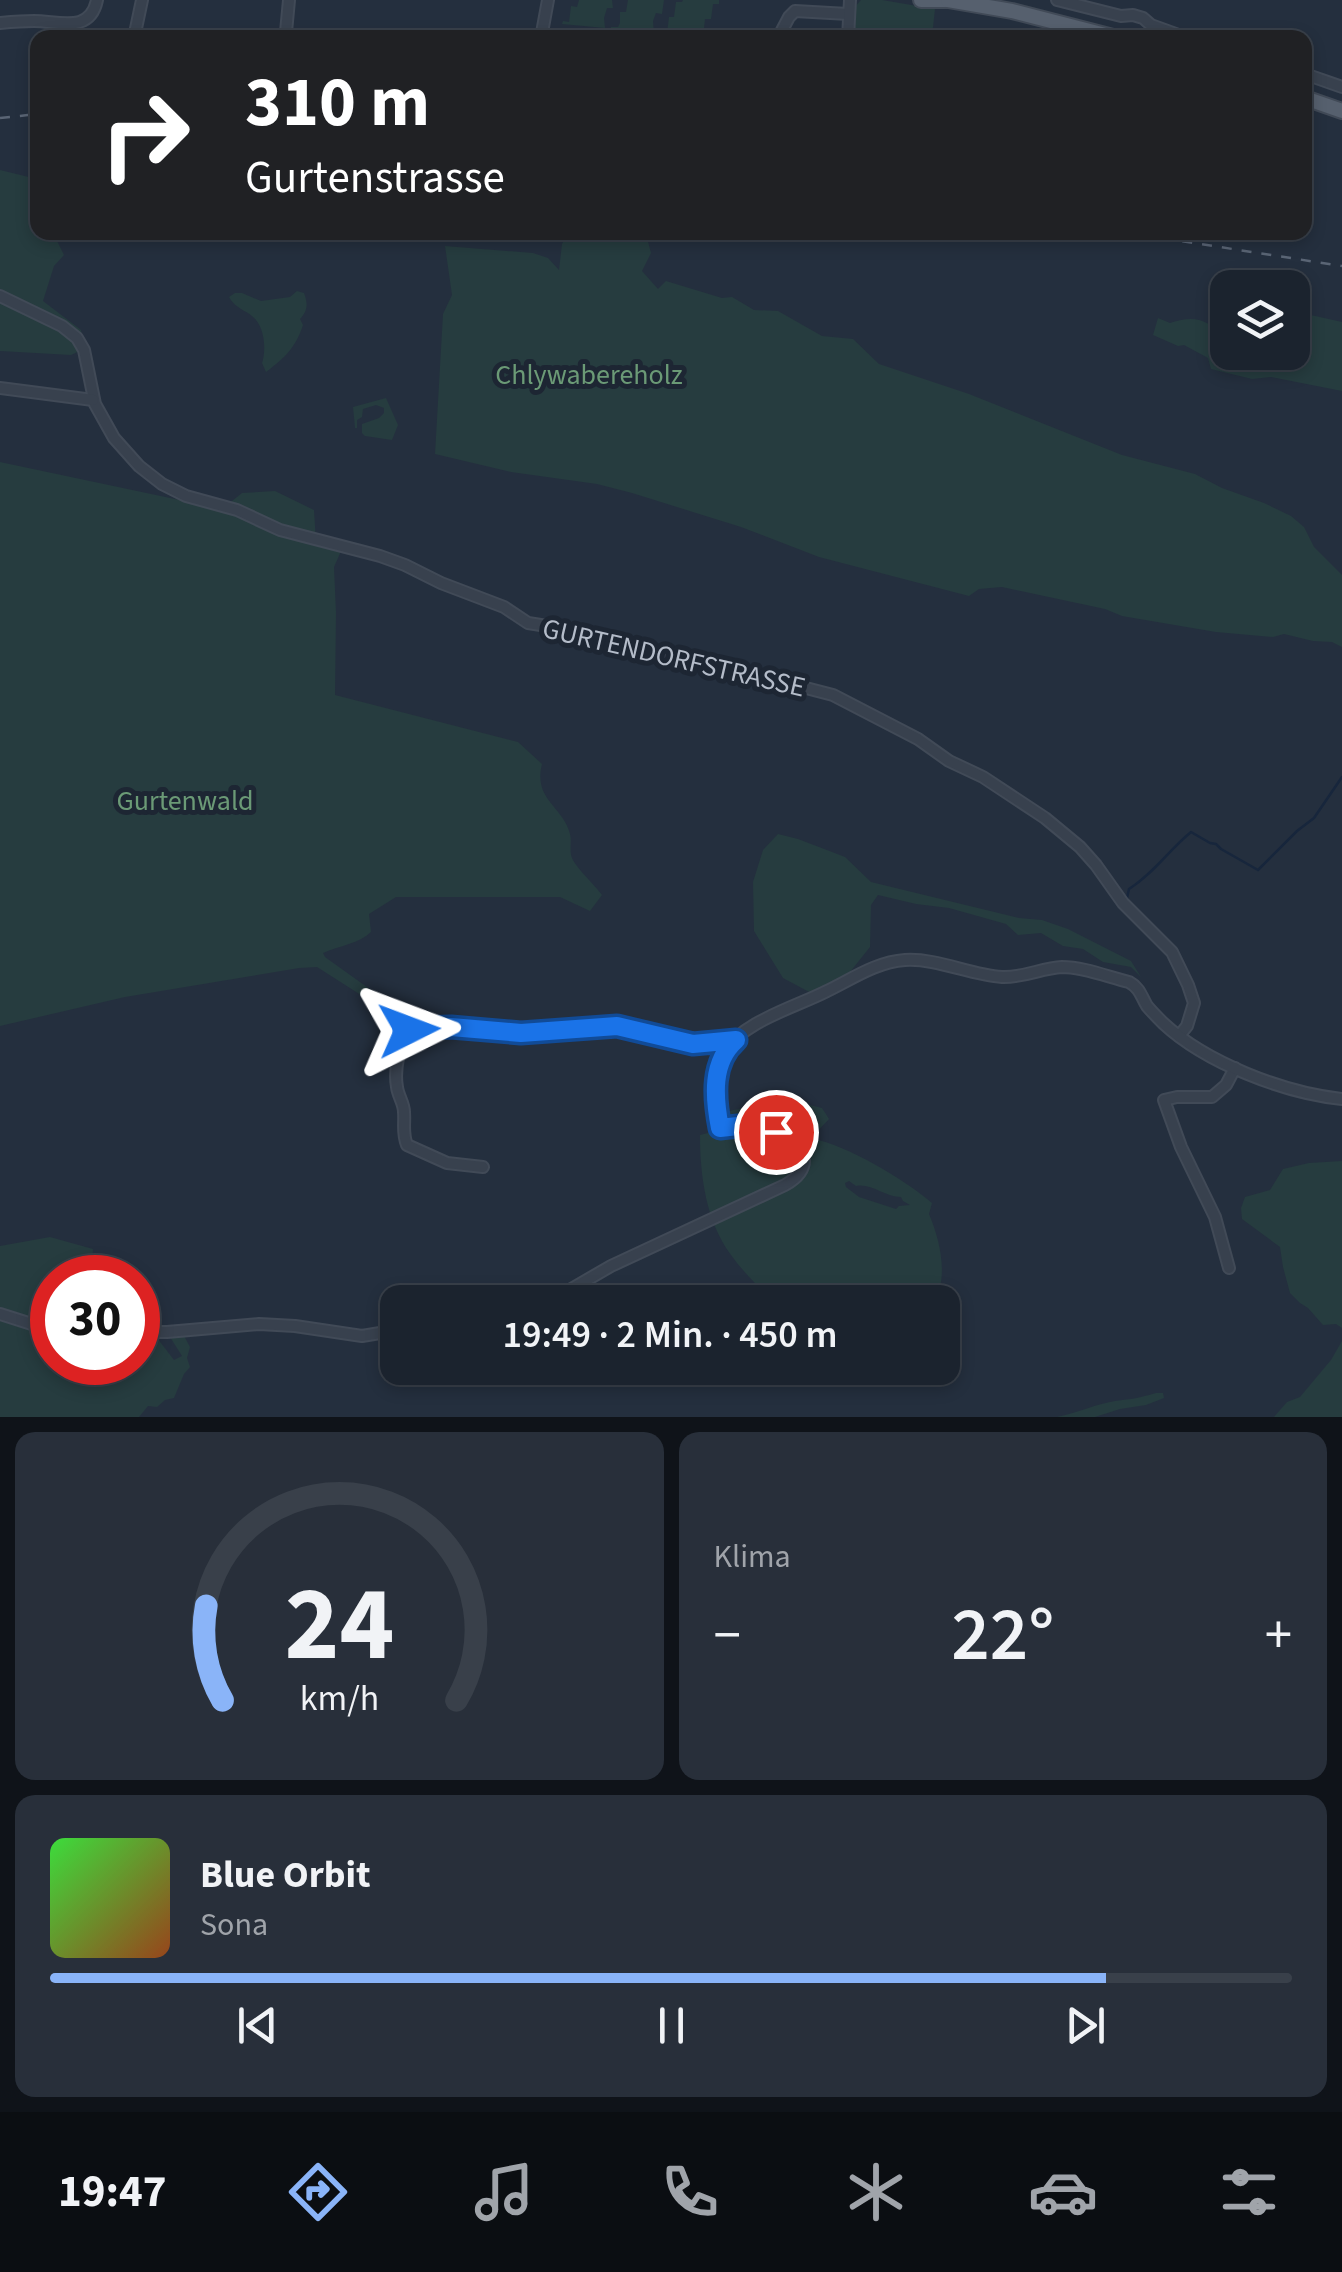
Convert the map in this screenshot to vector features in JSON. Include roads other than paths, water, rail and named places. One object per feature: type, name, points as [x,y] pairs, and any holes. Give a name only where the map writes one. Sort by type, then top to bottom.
[{"type":"main road","points":[[921,0],[948,0],[1012,11],[1086,30]]},
{"type":"main road","points":[[1312,101],[1342,112]]},
{"type":"street","points":[[0,23],[84,22],[94,14],[97,0]]},
{"type":"street","points":[[136,30],[142,0]]},
{"type":"street","points":[[286,30],[289,0]]},
{"type":"street","points":[[542,30],[548,0]]},
{"type":"street","points":[[847,0],[847,30]]},
{"type":"street","points":[[1057,0],[1121,16],[1133,15],[1166,30]]},
{"type":"street","points":[[782,30],[797,10],[845,13]]},
{"type":"street","points":[[1312,76],[1342,87]]},
{"type":"street","name":"GURTENDORFSTRASSE","points":[[0,296],[78,338],[94,400],[114,438],[139,466],[186,496],[236,510],[280,530],[405,565],[504,607],[528,623],[604,636],[833,695],[983,778],[1071,839],[1096,865],[1122,903],[1165,942],[1194,1003],[1188,1026],[1179,1036]]},
{"type":"street","points":[[0,388],[94,400]]},
{"type":"street","points":[[579,1285],[785,1185],[800,1172],[804,1157],[792,1140],[770,1131],[738,1126],[720,1128],[716,1103],[719,1062],[736,1040],[779,1011],[878,966],[908,960],[1002,977],[1072,968],[1130,982],[1138,988],[1149,1009],[1203,1054],[1314,1095],[1342,1100]]},
{"type":"street","points":[[483,1167],[447,1163],[407,1145],[403,1134],[404,1107],[396,1076],[402,1041],[409,1030],[451,1027],[521,1033],[617,1026],[693,1044],[736,1040]]},
{"type":"street","points":[[1229,1268],[1216,1217],[1181,1147],[1164,1100],[1212,1097],[1235,1068]]},
{"type":"street","points":[[0,1314],[30,1324]]},
{"type":"street","points":[[160,1332],[259,1324],[362,1336],[380,1333]]},
{"type":"waterway","points":[[1127,898],[1129,889],[1191,832],[1258,870],[1314,818],[1342,777]]},
{"type":"railway","points":[[0,118],[30,115]]},
{"type":"railway","points":[[1175,240],[1342,266]]},
{"type":"park label","name":"Chlywabereholz","points":[[589,374]]},
{"type":"park label","name":"Gurtenwald","points":[[185,800]]}]
